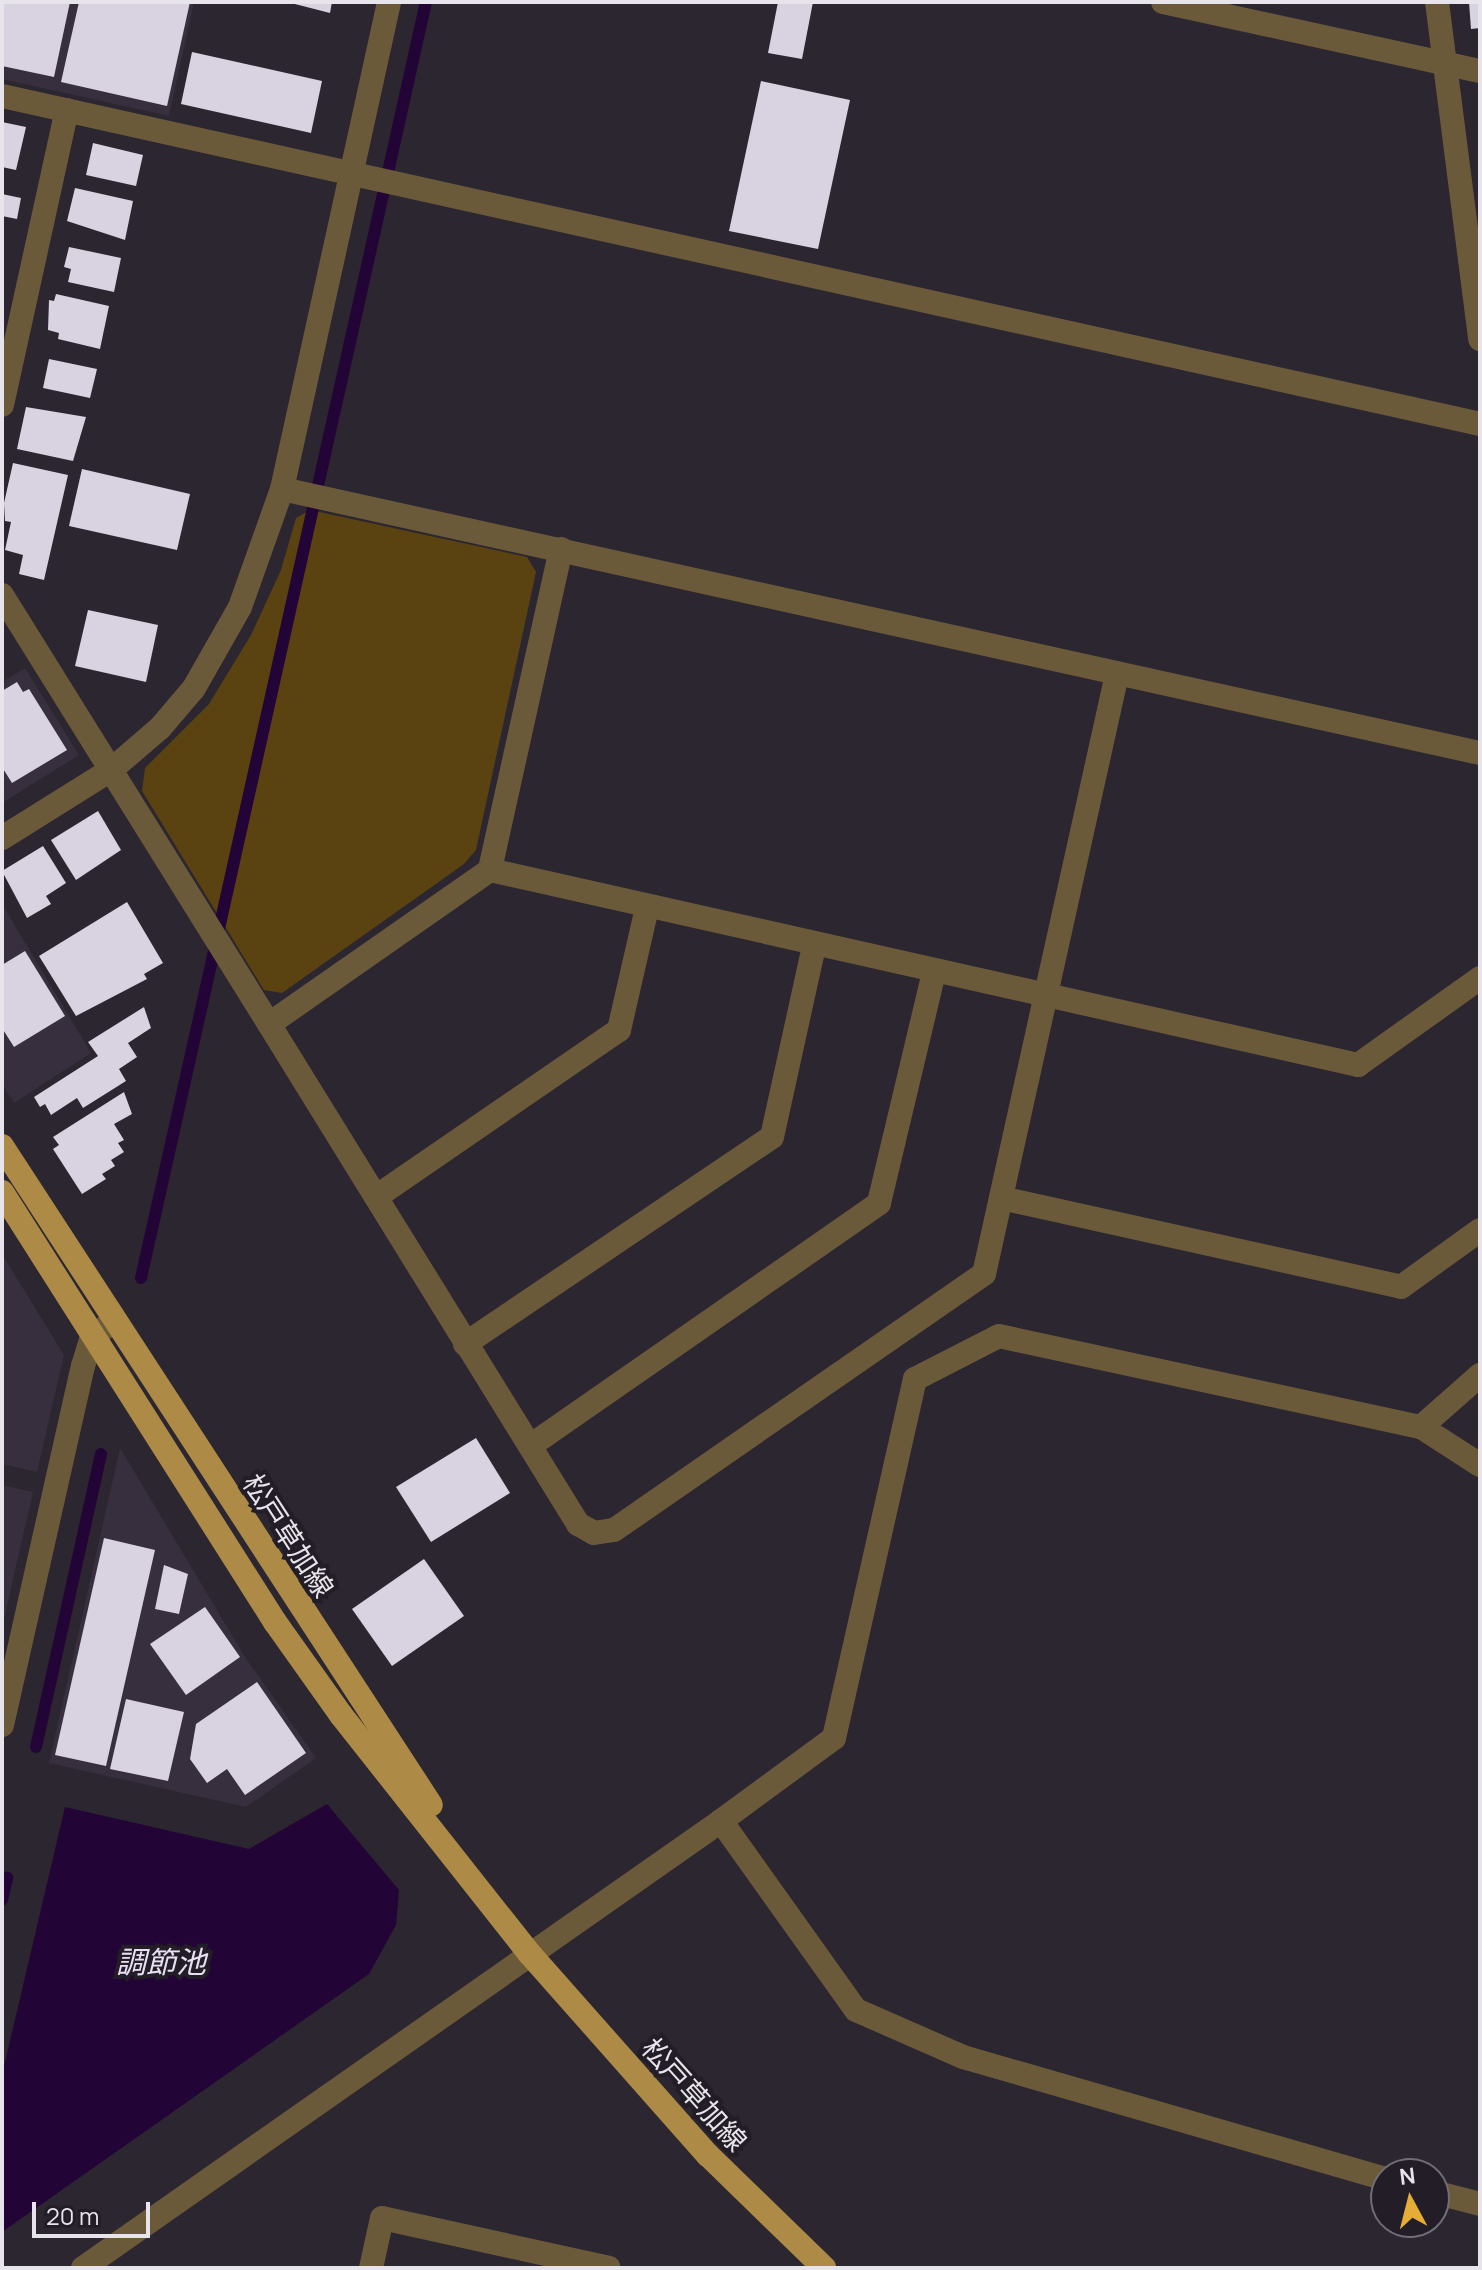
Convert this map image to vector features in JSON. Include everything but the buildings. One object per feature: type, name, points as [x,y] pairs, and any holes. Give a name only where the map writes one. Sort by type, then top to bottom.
[{"type":"main road","name":"松戸草加線","points":[[2,1146],[113,1323],[529,1953]]},
{"type":"main road","name":"松戸草加線","points":[[2,1192],[275,1622],[529,1953],[708,2155],[824,2268]]},
{"type":"street","points":[[2,838],[111,770],[160,728],[215,654],[246,594],[291,491],[361,176],[389,2]]},
{"type":"street","points":[[1163,2],[1480,71]]},
{"type":"street","points":[[1437,2],[1480,339]]},
{"type":"street","points":[[2,96],[1480,424]]},
{"type":"street","points":[[2,405],[67,110]]},
{"type":"street","points":[[291,491],[1480,753]]},
{"type":"street","points":[[269,1024],[490,870],[561,549]]},
{"type":"street","points":[[2,595],[578,1524],[594,1533],[614,1530],[984,1274],[1117,674]]},
{"type":"street","points":[[490,870],[934,973],[1358,1065],[1480,978]]},
{"type":"street","points":[[376,1197],[619,1030],[647,908]]},
{"type":"street","points":[[465,1344],[772,1137],[814,946]]},
{"type":"street","points":[[530,1446],[879,1203],[934,973]]},
{"type":"street","points":[[1001,1198],[1401,1287],[1480,1230]]},
{"type":"street","points":[[2,1725],[92,1337],[113,1323]]},
{"type":"street","points":[[83,2268],[721,1821],[834,1738],[915,1379],[999,1336],[1421,1427],[1480,1465]]},
{"type":"street","points":[[1421,1427],[1480,1375]]},
{"type":"street","points":[[721,1821],[856,2010],[963,2057],[1370,2174]]},
{"type":"street","points":[[1450,2196],[1480,2204]]},
{"type":"street","points":[[371,2268],[382,2218],[609,2268]]},
{"type":"shaded area","points":[[2,2],[194,2],[169,116],[2,79]]},
{"type":"shaded area","points":[[310,510],[527,557],[536,572],[476,850],[464,864],[282,993],[264,990],[142,791],[145,768],[209,704],[251,635],[281,570],[296,518]]},
{"type":"shaded area","points":[[25,668],[79,755],[2,803],[2,682]]},
{"type":"shaded area","points":[[2,904],[91,1053],[14,1103],[2,1084]]},
{"type":"shaded area","points":[[2,1254],[64,1355],[37,1472],[2,1464]]},
{"type":"shaded area","points":[[120,1448],[245,1657],[316,1758],[246,1807],[49,1763]]},
{"type":"shaded area","points":[[2,1485],[33,1492],[2,1628]]},
{"type":"water","name":"調節池","points":[[327,1804],[399,1890],[396,1925],[369,1974],[2,2232],[2,2075],[65,1807],[249,1849]]},
{"type":"waterway","points":[[141,1278],[426,2]]},
{"type":"waterway","points":[[36,1747],[101,1454]]},
{"type":"waterway","points":[[2,1900],[7,1878]]}]
